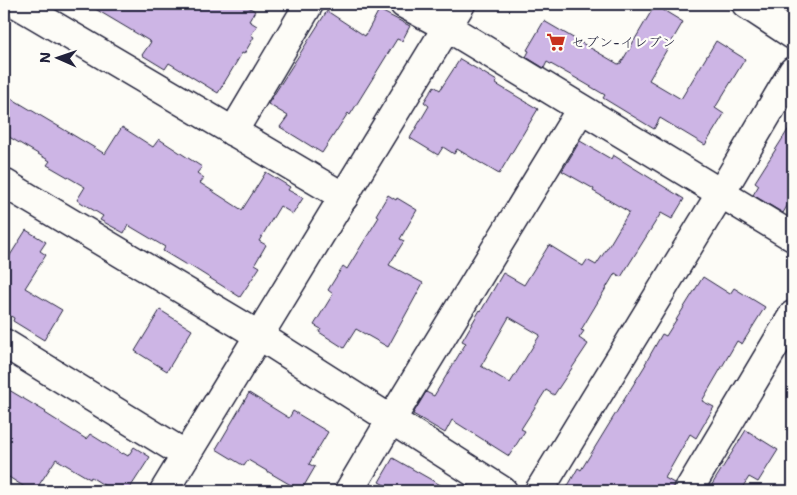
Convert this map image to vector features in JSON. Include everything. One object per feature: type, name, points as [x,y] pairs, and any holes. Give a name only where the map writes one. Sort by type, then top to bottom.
[{"type":"street","points":[[17,4],[344,197]]},
{"type":"street","points":[[233,132],[309,4]]},
{"type":"street","points":[[404,4],[447,27],[793,237]]},
{"type":"street","points":[[164,491],[461,4]]},
{"type":"street","points":[[746,4],[793,35]]},
{"type":"street","points":[[539,491],[721,193],[793,71]]},
{"type":"street","points":[[349,491],[581,109]]},
{"type":"street","points":[[4,182],[260,336],[503,491]]},
{"type":"street","points":[[688,491],[793,315]]},
{"type":"street","points":[[4,344],[186,455]]},
{"type":"building","points":[[87,4],[243,4],[255,11],[249,21],[257,26],[251,35],[254,37],[218,93],[169,63],[165,69],[142,55],[151,42]]},
{"type":"building","points":[[655,5],[683,22],[649,80],[681,99],[716,41],[745,59],[715,108],[724,114],[705,145],[660,118],[654,129],[603,98],[605,95],[574,77],[547,62],[544,68],[526,57],[529,51],[527,50],[544,21],[618,64],[621,63]]},
{"type":"building","points":[[379,10],[410,26],[402,41],[397,39],[350,115],[348,113],[322,153],[280,127],[288,116],[268,104],[327,11],[365,36]]},
{"type":"building","points":[[460,59],[497,81],[496,84],[538,109],[499,174],[457,149],[454,154],[443,147],[438,155],[410,138],[429,106],[424,102],[434,86],[440,90]]},
{"type":"building","points":[[4,94],[105,154],[122,127],[153,147],[159,139],[202,167],[197,173],[204,178],[200,183],[242,210],[266,172],[290,187],[288,190],[303,198],[293,214],[280,206],[259,241],[266,245],[255,264],[260,267],[240,297],[163,251],[165,247],[128,225],[124,233],[100,220],[103,216],[77,200],[85,187],[47,165],[50,161],[4,134]]},
{"type":"building","points":[[793,122],[793,196],[783,213],[753,195],[759,185],[755,182]]},
{"type":"building","points":[[580,141],[611,159],[613,155],[684,199],[672,219],[661,213],[621,277],[615,273],[581,330],[584,331],[579,338],[588,344],[554,395],[546,390],[521,429],[525,431],[509,456],[452,420],[445,433],[413,414],[426,392],[434,396],[466,343],[462,341],[503,273],[524,285],[549,245],[583,266],[587,260],[596,265],[610,244],[629,212],[562,171]],"holes":[[[509,317],[540,335],[510,383],[481,366]]]},
{"type":"building","points":[[388,195],[417,210],[400,239],[404,241],[389,265],[423,283],[388,347],[356,329],[344,348],[319,332],[321,329],[314,325],[333,294],[328,290],[343,266],[347,269],[379,217],[376,215]]},
{"type":"building","points":[[26,230],[46,242],[40,251],[46,255],[25,288],[62,310],[44,340],[13,321],[14,318],[4,312],[4,265]]},
{"type":"building","points":[[703,277],[730,294],[734,288],[765,307],[742,344],[737,341],[702,401],[714,407],[696,438],[690,434],[665,478],[674,483],[672,491],[565,491],[578,468],[581,470],[646,364],[662,334],[666,336]]},
{"type":"building","points":[[160,310],[192,330],[167,371],[135,351]]},
{"type":"building","points":[[4,387],[86,439],[90,434],[122,454],[128,456],[134,447],[150,457],[128,491],[113,491],[56,459],[35,491],[31,491],[4,474]]},
{"type":"building","points":[[249,393],[289,418],[293,411],[328,432],[309,464],[315,467],[301,491],[248,460],[244,466],[216,449]]},
{"type":"building","points":[[746,430],[778,450],[758,482],[749,477],[740,491],[708,491]]},
{"type":"building","points":[[393,458],[451,491],[396,491],[379,482]]},
{"type":"place","name":"セブン-イレブン","points":[[556,42]]}]
